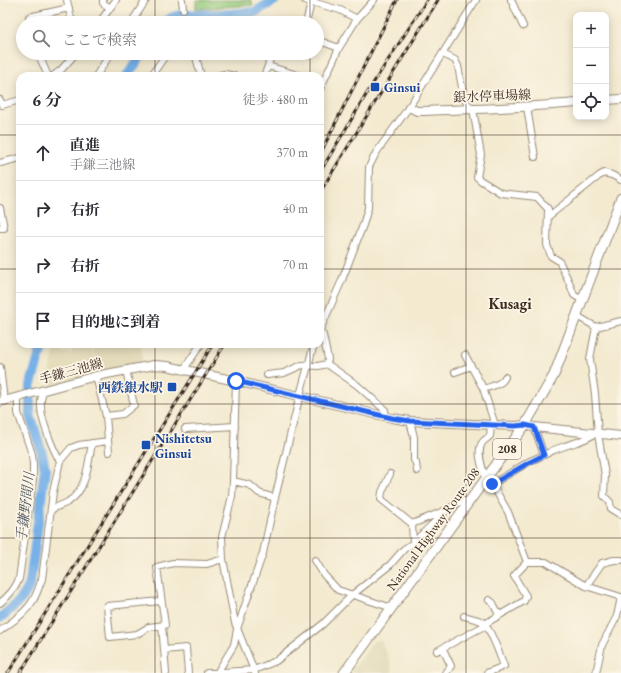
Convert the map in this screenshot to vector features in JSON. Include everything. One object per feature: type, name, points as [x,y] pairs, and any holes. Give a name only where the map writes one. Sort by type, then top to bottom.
[{"type":"highway","name":"National Highway Route 208","points":[[344,673],[470,501],[487,482],[530,426],[554,375],[621,198]]},
{"type":"main road","points":[[609,100],[621,98]]},
{"type":"main road","name":"銀水停車場線","points":[[409,107],[417,110],[472,109],[573,103]]},
{"type":"main road","name":"手鎌三池線","points":[[2,402],[96,376],[154,365],[184,369],[386,417],[410,421],[530,426],[621,436]]},
{"type":"street","points":[[67,0],[71,16]]},
{"type":"street","points":[[103,0],[103,3],[110,8]]},
{"type":"street","points":[[104,16],[116,0]]},
{"type":"street","points":[[136,16],[146,0]]},
{"type":"street","points":[[182,0],[183,9]]},
{"type":"street","points":[[324,80],[339,48],[357,19],[374,0]]},
{"type":"street","points":[[324,323],[342,280],[368,208],[369,167],[376,153],[409,107],[476,0]]},
{"type":"street","points":[[511,0],[523,26]]},
{"type":"street","points":[[307,16],[308,1],[327,3],[357,19]]},
{"type":"street","points":[[33,16],[69,8]]},
{"type":"street","points":[[324,43],[339,48]]},
{"type":"street","points":[[443,54],[455,60],[458,66],[464,98],[472,109],[481,155],[477,177],[501,193],[537,197],[548,209],[547,245],[551,256],[559,261],[574,295],[582,300]]},
{"type":"street","points":[[41,60],[46,72]]},
{"type":"street","points":[[58,72],[70,60]]},
{"type":"street","points":[[99,72],[107,60]]},
{"type":"street","points":[[154,72],[162,60]]},
{"type":"street","points":[[197,60],[200,72]]},
{"type":"street","points":[[266,72],[270,60]]},
{"type":"street","points":[[268,66],[288,72]]},
{"type":"street","points":[[0,100],[2,105],[16,101]]},
{"type":"street","points":[[527,107],[535,157]]},
{"type":"street","points":[[0,163],[16,159]]},
{"type":"street","points":[[549,216],[604,173],[621,180]]},
{"type":"street","points":[[0,208],[4,228],[0,228]]},
{"type":"street","points":[[577,316],[596,327],[621,321]]},
{"type":"street","points":[[596,327],[590,359],[595,394],[596,434],[605,475],[604,496],[610,502],[611,509],[621,515]]},
{"type":"street","points":[[324,340],[328,359],[327,364]]},
{"type":"street","points":[[184,369],[198,348]]},
{"type":"street","points":[[218,672],[234,645],[237,629],[263,553],[275,498],[313,348]]},
{"type":"street","points":[[465,355],[484,389],[493,424],[490,436],[482,443],[480,448],[480,454],[487,482],[508,512],[527,562]]},
{"type":"street","points":[[267,375],[284,373],[302,366],[318,366],[327,364],[357,385],[385,410],[386,417]]},
{"type":"street","points":[[455,372],[471,366]]},
{"type":"street","points":[[0,367],[2,402]]},
{"type":"street","points":[[106,416],[123,414],[134,406],[126,370]]},
{"type":"street","points":[[96,376],[106,416],[109,452]]},
{"type":"street","points":[[484,389],[499,384],[504,381],[506,377]]},
{"type":"street","points":[[236,381],[232,496],[222,537],[223,558],[235,623],[254,671]]},
{"type":"street","points":[[44,391],[40,404],[41,414],[54,451],[60,461]]},
{"type":"street","points":[[0,603],[8,597],[19,579],[33,479],[32,454],[18,413],[18,397]]},
{"type":"street","points":[[410,421],[414,437],[414,460],[417,471]]},
{"type":"street","points":[[186,429],[235,426]]},
{"type":"street","points":[[530,426],[544,455]]},
{"type":"street","points":[[487,482],[566,445],[580,442],[596,434]]},
{"type":"street","points":[[0,631],[27,609],[38,591],[42,579],[54,484],[60,461],[71,448],[79,445],[108,441]]},
{"type":"street","points":[[51,510],[68,502],[74,497],[86,478],[92,443]]},
{"type":"street","points":[[390,474],[382,492],[381,499],[412,524],[413,543]]},
{"type":"street","points":[[233,480],[250,485],[259,493],[275,498]]},
{"type":"street","points":[[412,524],[448,509],[462,501],[470,501]]},
{"type":"street","points":[[207,673],[254,671],[276,661],[292,650],[323,624],[352,595],[390,564],[404,549],[413,543],[448,509]]},
{"type":"street","points":[[161,601],[107,606],[110,637],[136,634],[149,627],[165,625],[157,567],[173,563],[207,564],[223,558]]},
{"type":"street","points":[[315,560],[331,583],[338,590],[392,608]]},
{"type":"street","points":[[586,586],[602,563],[621,560]]},
{"type":"street","points":[[446,673],[451,666],[440,650],[524,601],[526,596],[514,576],[527,562],[546,562],[586,586],[621,597],[617,616],[602,645],[596,673]]},
{"type":"street","points":[[489,600],[493,603],[500,615]]},
{"type":"street","points":[[464,616],[482,621],[496,644],[504,666],[487,673]]},
{"type":"street","points":[[162,625],[166,673]]},
{"type":"street","points":[[164,650],[186,648],[188,673]]},
{"type":"shaded area","points":[[73,348],[92,348],[97,374],[51,386],[47,382],[55,350],[71,353]]},
{"type":"shaded area","points":[[93,348],[141,348],[141,364],[98,373]]},
{"type":"shaded area","points":[[381,640],[391,665],[392,673],[351,673],[374,641]]},
{"type":"green space","points":[[196,0],[251,0],[253,5],[196,9]]},
{"type":"waterway","name":"手鎌野間川","points":[[177,16],[255,12],[275,0]]},
{"type":"waterway","name":"手鎌野間川","points":[[130,72],[138,60]]},
{"type":"waterway","name":"手鎌野間川","points":[[0,618],[25,594],[30,583],[45,469],[42,453],[30,415],[30,387],[42,348]]},
{"type":"railway","points":[[324,146],[397,0]]},
{"type":"railway","points":[[324,165],[372,85],[427,0]]},
{"type":"railway","points":[[324,185],[438,0]]},
{"type":"railway","points":[[8,673],[211,348]]},
{"type":"railway","points":[[20,673],[223,348]]},
{"type":"place","name":"Ginsui","points":[[375,87]]},
{"type":"place","name":"西鉄銀水駅","points":[[172,387]]},
{"type":"place","name":"Nishitetsu Ginsui","points":[[146,445]]},
{"type":"district","name":"Kusagi","points":[[510,303]]},
{"type":"route","points":[[236,381],[410,421],[515,426],[525,425],[534,427],[544,455],[492,484]]}]
